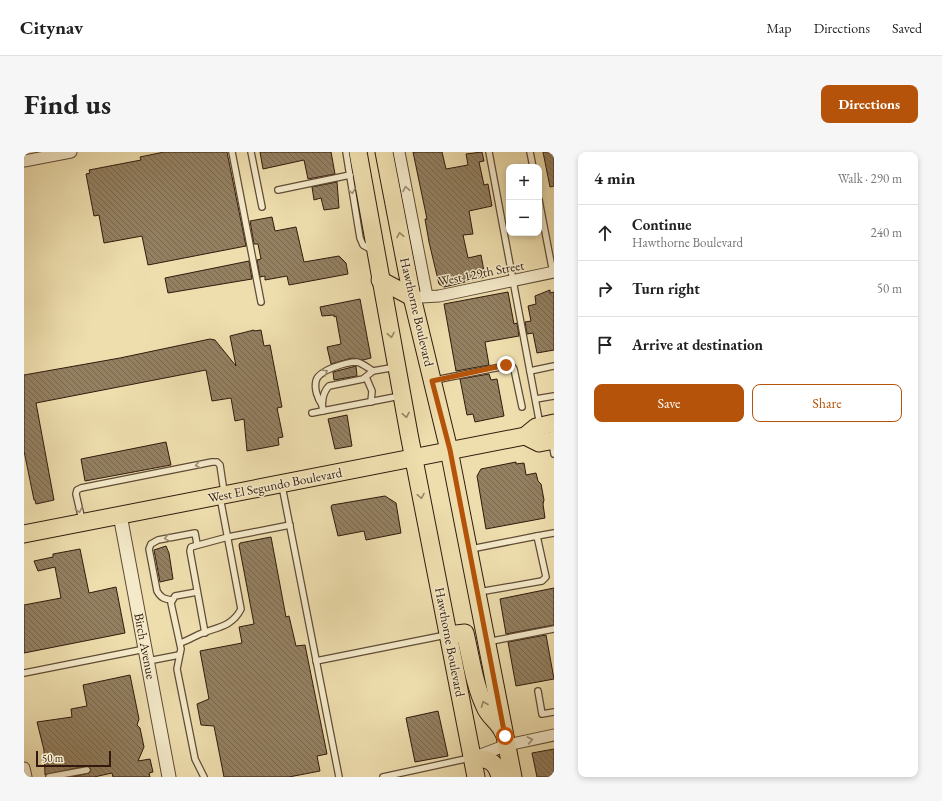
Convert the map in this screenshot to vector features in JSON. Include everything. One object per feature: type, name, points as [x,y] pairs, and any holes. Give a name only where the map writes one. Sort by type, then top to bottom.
[{"type":"main road","name":"Hawthorne Boulevard","points":[[358,152],[396,367],[476,770]]},
{"type":"main road","name":"Hawthorne Boulevard","points":[[384,152],[420,297],[432,381],[450,450],[513,777]]},
{"type":"main road","points":[[380,280],[420,297]]},
{"type":"main road","name":"West El Segundo Boulevard","points":[[24,534],[525,436],[536,427],[547,424]]},
{"type":"main road","name":"West El Segundo Boulevard","points":[[525,436],[539,442],[553,444]]},
{"type":"main road","points":[[448,635],[465,634],[471,661],[485,707],[490,716],[500,725],[506,740]]},
{"type":"main road","points":[[476,770],[484,758],[493,762],[500,777]]},
{"type":"street","points":[[24,162],[71,152]]},
{"type":"street","points":[[399,152],[420,297]]},
{"type":"street","name":"West 129th Street","points":[[420,297],[513,281],[554,272]]},
{"type":"street","name":"Birch Avenue","points":[[120,515],[169,777]]},
{"type":"street","points":[[476,770],[506,740],[554,736]]},
{"type":"street","points":[[24,768],[26,777]]},
{"type":"lane","points":[[232,152],[261,302]]},
{"type":"lane","points":[[251,152],[262,207]]},
{"type":"lane","points":[[346,152],[360,238],[363,245],[376,252]]},
{"type":"lane","points":[[489,152],[536,399],[547,424]]},
{"type":"lane","points":[[530,152],[532,164]]},
{"type":"lane","points":[[278,190],[350,175]]},
{"type":"lane","points":[[542,214],[554,272]]},
{"type":"lane","points":[[322,408],[318,399],[315,382],[318,376],[335,367],[357,362],[373,371]]},
{"type":"lane","points":[[432,381],[511,365],[514,369],[522,407]]},
{"type":"lane","points":[[530,370],[554,366]]},
{"type":"lane","points":[[322,408],[325,390],[329,386],[366,377],[373,371],[396,367]]},
{"type":"lane","points":[[366,377],[372,391],[371,402]]},
{"type":"lane","points":[[312,413],[322,408],[371,402],[402,396]]},
{"type":"lane","points":[[536,399],[554,396]]},
{"type":"lane","points":[[82,523],[76,494],[77,490],[81,488],[217,462],[220,465],[222,496],[228,537],[242,609],[237,617],[227,626],[205,632],[180,643]]},
{"type":"lane","points":[[282,483],[339,777]]},
{"type":"lane","points":[[205,632],[190,551],[191,547],[197,544],[228,537],[290,525]]},
{"type":"lane","points":[[172,600],[164,599],[157,591],[150,549],[151,544],[158,540],[195,533],[197,544]]},
{"type":"lane","points":[[469,550],[554,533]]},
{"type":"lane","points":[[477,593],[545,579],[546,577],[537,536]]},
{"type":"lane","points":[[172,600],[175,596],[197,592]]},
{"type":"lane","points":[[172,600],[181,649],[177,669],[195,759],[204,777]]},
{"type":"lane","points":[[487,642],[554,629]]},
{"type":"lane","points":[[316,661],[448,635]]},
{"type":"lane","points":[[24,673],[146,655],[179,655]]},
{"type":"lane","points":[[538,691],[542,714],[554,712]]},
{"type":"lane","points":[[49,777],[87,770]]},
{"type":"lane","points":[[383,777],[476,770]]},
{"type":"building","points":[[164,152],[227,152],[246,246],[148,265],[142,236],[104,243],[99,215],[94,216],[86,174],[90,173],[89,170],[141,160],[140,157]]},
{"type":"building","points":[[260,152],[331,152],[335,174],[308,179],[304,160],[263,169]]},
{"type":"building","points":[[413,152],[442,152],[446,169],[468,165],[466,154],[482,152],[484,161],[479,162],[484,185],[488,184],[492,206],[469,211],[473,234],[463,235],[468,258],[481,255],[485,277],[444,287],[439,284],[429,242],[425,219],[427,219]]},
{"type":"building","points":[[543,152],[554,152],[554,186],[550,187]]},
{"type":"building","points":[[337,182],[339,208],[324,210],[321,198],[314,200],[312,187]]},
{"type":"building","points":[[272,217],[275,231],[296,227],[304,262],[339,256],[346,263],[348,274],[289,285],[287,276],[265,280],[265,276],[260,277],[257,260],[261,259],[258,244],[254,244],[250,221]]},
{"type":"building","points":[[249,261],[252,279],[168,293],[165,278]]},
{"type":"building","points":[[550,290],[550,293],[554,292],[554,350],[537,353],[533,333],[527,334],[525,322],[531,321],[528,306],[536,304],[535,296]]},
{"type":"building","points":[[508,292],[514,324],[517,323],[519,336],[485,342],[489,365],[456,371],[444,304]]},
{"type":"building","points":[[360,299],[371,358],[363,360],[352,358],[331,364],[327,347],[341,344],[336,316],[322,316],[320,307]]},
{"type":"building","points":[[254,330],[261,330],[264,346],[270,345],[282,407],[277,408],[283,437],[278,438],[279,445],[247,451],[244,419],[235,421],[231,398],[212,401],[206,370],[36,403],[54,500],[36,504],[24,451],[24,375],[120,358],[210,339],[215,340],[236,366],[230,336]]},
{"type":"building","points":[[356,366],[357,376],[334,380],[333,372]]},
{"type":"building","points":[[489,374],[491,380],[497,379],[504,416],[475,422],[473,414],[467,415],[460,379]]},
{"type":"building","points":[[347,415],[352,446],[335,449],[328,419]]},
{"type":"building","points":[[166,442],[171,465],[85,481],[81,459]]},
{"type":"building","points":[[516,462],[516,464],[524,463],[526,475],[536,473],[538,481],[541,484],[545,518],[486,529],[477,476],[481,469]]},
{"type":"building","points":[[385,496],[396,503],[401,533],[366,540],[364,531],[338,536],[331,507],[332,505]]},
{"type":"building","points":[[271,537],[286,617],[289,616],[296,646],[305,645],[327,754],[317,756],[320,771],[289,777],[224,777],[214,726],[201,725],[197,704],[209,699],[200,651],[242,643],[239,627],[254,624],[239,545],[240,543]]},
{"type":"building","points":[[166,546],[169,553],[173,579],[160,582],[154,550]]},
{"type":"building","points":[[80,549],[89,593],[116,587],[125,633],[24,653],[24,605],[61,598],[55,567],[38,571],[34,561],[53,557],[53,554]]},
{"type":"building","points":[[554,588],[554,625],[506,634],[500,599]]},
{"type":"building","points":[[546,635],[554,679],[516,686],[508,642]]},
{"type":"building","points":[[130,675],[139,719],[137,725],[140,728],[144,747],[138,761],[150,759],[153,772],[149,773],[150,777],[113,777],[112,773],[94,777],[72,777],[89,773],[91,769],[87,766],[45,775],[44,750],[37,722],[72,717],[71,709],[87,706],[83,685]]},
{"type":"building","points":[[438,711],[448,756],[415,762],[406,718]]},
{"type":"building","points":[[554,749],[554,777],[537,777],[532,753]]},
{"type":"route","points":[[505,736],[450,450],[432,381],[506,365]]}]
